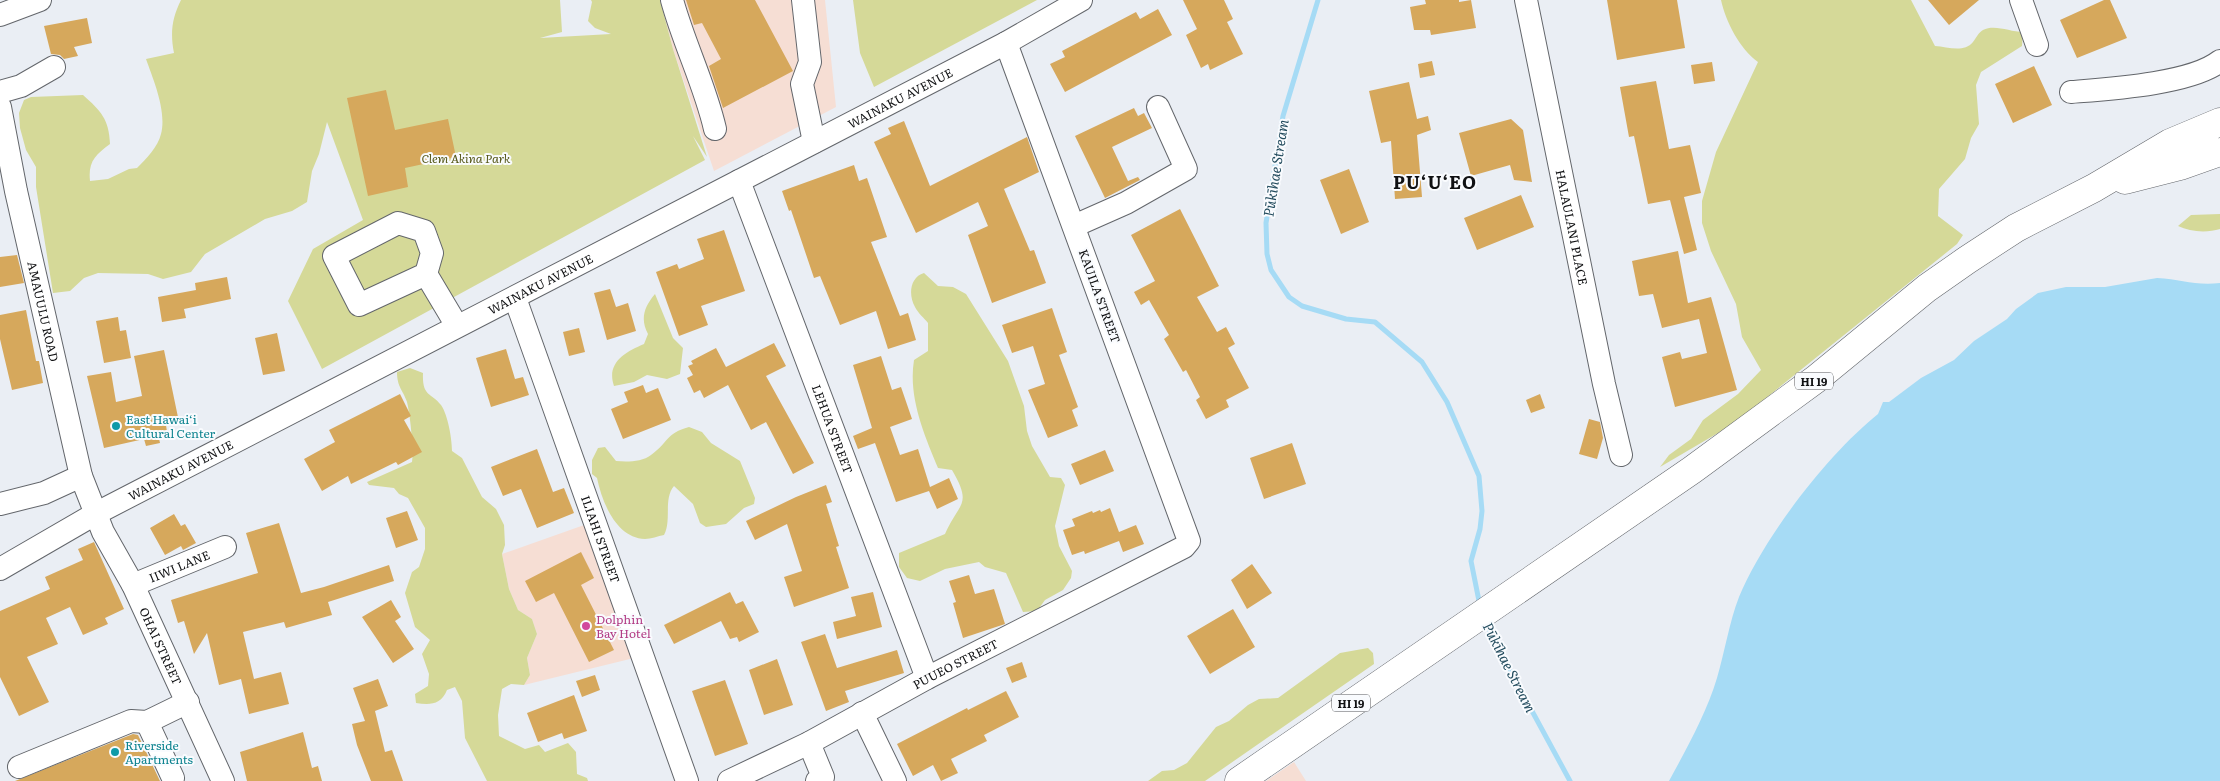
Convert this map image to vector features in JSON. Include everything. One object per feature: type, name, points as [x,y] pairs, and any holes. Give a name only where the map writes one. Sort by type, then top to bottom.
[{"type":"main road","points":[[2094,188],[2170,143],[2220,122]]},
{"type":"main road","points":[[2094,188],[2180,166],[2220,152]]},
{"type":"main road","name":"HI 19","points":[[1239,781],[1692,470],[1816,379],[1927,288],[2016,228],[2094,188]]},
{"type":"street","points":[[0,16],[40,0]]},
{"type":"street","points":[[672,0],[696,72],[707,93],[715,129]]},
{"type":"street","points":[[803,0],[810,62],[802,84],[814,142]]},
{"type":"street","name":"WAINAKU AVENUE","points":[[0,569],[95,514],[1006,43],[1081,0]]},
{"type":"street","name":"HALAULANI PLACE","points":[[1526,0],[1604,384],[1621,455]]},
{"type":"street","points":[[2021,0],[2037,44]]},
{"type":"street","name":"KAUILA STREET","points":[[1006,43],[1188,534],[1189,541],[1184,548]]},
{"type":"street","points":[[2071,92],[2168,80],[2210,67],[2220,61]]},
{"type":"street","points":[[0,92],[21,86],[54,67]]},
{"type":"street","name":"AMAUULU ROAD","points":[[0,107],[16,191],[81,476],[95,514]]},
{"type":"street","points":[[1074,226],[1126,203],[1186,169],[1158,107]]},
{"type":"street","name":"LEHUA STREET","points":[[739,181],[927,678]]},
{"type":"street","points":[[426,274],[457,326]]},
{"type":"street","name":"ILIAHI STREET","points":[[515,298],[687,781]]},
{"type":"street","points":[[0,504],[44,493],[81,476]]},
{"type":"street","name":"OHAI STREET","points":[[95,514],[133,585],[223,781]]},
{"type":"street","name":"IIWI LANE","points":[[133,585],[225,547]]},
{"type":"street","name":"PUUEO STREET","points":[[729,781],[808,743],[927,678],[1184,548]]},
{"type":"street","points":[[19,767],[131,722],[147,722],[188,702]]},
{"type":"street","points":[[862,713],[895,781]]},
{"type":"street","points":[[147,722],[173,778]]},
{"type":"street","points":[[808,743],[823,778],[817,781]]},
{"type":"shaded area","points":[[660,0],[825,0],[836,107],[714,171],[673,49]]},
{"type":"shaded area","points":[[587,524],[634,658],[524,685],[530,675],[527,658],[537,634],[532,619],[518,610],[509,589],[502,554]]},
{"type":"shaded area","points":[[1294,762],[1306,781],[1266,781]]},
{"type":"green space","name":"Clem Akina Park","points":[[181,0],[560,0],[562,32],[540,38],[611,34],[595,28],[588,21],[591,0],[660,0],[673,49],[707,157],[693,136],[705,160],[322,369],[288,301],[313,249],[363,220],[327,122],[319,154],[312,171],[307,202],[292,211],[265,219],[205,254],[191,272],[163,279],[148,274],[98,273],[84,278],[70,291],[53,293],[36,187],[36,167],[26,150],[20,128],[19,113],[24,100],[31,97],[83,95],[95,106],[106,122],[110,144],[100,152],[91,164],[90,181],[108,179],[129,169],[137,168],[157,144],[162,125],[161,105],[146,59],[174,53],[173,26]]},
{"type":"green space","points":[[853,0],[1037,0],[874,87],[860,53]]},
{"type":"green space","points":[[1721,0],[1911,0],[1935,46],[1956,49],[1965,47],[1973,42],[1982,31],[1988,28],[1998,28],[2023,32],[2022,46],[1981,72],[1976,85],[1979,124],[1971,138],[1965,159],[1939,189],[1938,216],[1963,235],[1957,244],[1735,423],[1660,467],[1669,455],[1691,439],[1703,420],[1738,394],[1761,370],[1742,337],[1736,304],[1711,251],[1702,223],[1702,201],[1716,152],[1758,62],[1745,50],[1734,34]]},
{"type":"green space","points":[[2220,214],[2220,229],[2199,231],[2188,230],[2178,226],[2191,215]]},
{"type":"green space","points":[[924,273],[938,286],[953,287],[966,294],[1008,361],[1024,406],[1027,431],[1032,446],[1050,477],[1061,478],[1065,485],[1055,526],[1059,546],[1072,571],[1071,578],[1063,590],[1045,600],[1037,611],[1023,612],[1006,573],[985,567],[979,562],[945,569],[920,581],[907,578],[899,567],[899,553],[945,534],[962,504],[963,498],[962,491],[952,470],[938,468],[923,429],[915,401],[913,388],[914,360],[928,351],[928,323],[915,307],[911,292],[913,282],[919,275]]},
{"type":"green space","points":[[655,294],[673,338],[683,348],[680,374],[667,379],[647,375],[634,382],[614,386],[613,371],[619,359],[644,344],[648,334],[644,323],[644,313]]},
{"type":"green space","points":[[410,368],[423,373],[426,390],[441,405],[446,415],[452,451],[462,458],[482,497],[496,509],[504,525],[505,545],[502,554],[509,589],[518,610],[532,619],[537,634],[527,658],[530,675],[524,685],[511,684],[502,689],[498,715],[499,736],[525,749],[539,745],[545,752],[568,743],[576,752],[577,774],[587,778],[588,781],[487,781],[465,738],[462,701],[455,687],[447,690],[442,699],[434,703],[416,703],[415,694],[428,686],[429,674],[422,654],[430,640],[415,627],[405,593],[412,572],[419,567],[425,549],[425,528],[408,498],[399,494],[394,488],[369,485],[367,482],[412,462],[412,441],[407,402],[397,377],[397,372]]},
{"type":"green space","points":[[689,427],[702,432],[711,443],[740,461],[755,498],[754,504],[744,508],[726,524],[706,527],[700,523],[693,504],[674,486],[669,497],[664,535],[650,539],[635,537],[618,526],[612,517],[603,498],[597,478],[592,474],[592,460],[598,448],[605,447],[616,461],[639,460],[657,451],[671,435]]},
{"type":"green space","points":[[1368,648],[1373,653],[1374,664],[1205,781],[1148,781],[1162,771],[1174,770],[1187,763],[1216,727],[1229,721],[1248,705],[1259,699],[1278,698],[1340,653]]},
{"type":"water","points":[[2157,278],[2203,284],[2220,283],[2220,781],[1669,781],[1696,731],[1707,705],[1717,678],[1739,597],[1764,549],[1818,474],[1858,431],[1878,414],[1883,402],[1889,402],[1921,378],[1954,360],[1974,341],[2007,319],[2016,309],[2038,293],[2066,287],[2105,287]]},
{"type":"building","points":[[686,0],[755,0],[793,71],[723,108],[709,66],[721,59],[702,23],[694,25]]},
{"type":"building","points":[[1183,0],[1224,0],[1233,19],[1227,22],[1243,54],[1210,70],[1208,64],[1201,68],[1186,35],[1197,29]]},
{"type":"building","points":[[1425,0],[1459,0],[1459,2],[1471,0],[1476,28],[1431,35],[1430,30],[1414,30],[1410,7],[1426,4]]},
{"type":"building","points":[[1607,0],[1677,0],[1685,48],[1617,60]]},
{"type":"building","points":[[1928,0],[1979,0],[1949,25]]},
{"type":"building","points":[[2104,0],[2110,0],[2127,38],[2077,58],[2060,20]]},
{"type":"building","points":[[1158,9],[1172,35],[1065,92],[1050,64],[1065,57],[1062,51],[1136,12],[1140,19]]},
{"type":"building","points":[[87,18],[92,43],[74,47],[78,56],[64,59],[60,55],[51,54],[44,26]]},
{"type":"building","points":[[1432,61],[1435,75],[1420,78],[1418,64]]},
{"type":"building","points":[[1712,62],[1715,81],[1694,84],[1691,65]]},
{"type":"building","points":[[2034,66],[2052,105],[2013,123],[1995,84]]},
{"type":"building","points":[[1656,81],[1669,149],[1690,145],[1701,193],[1684,197],[1697,250],[1684,254],[1670,200],[1648,204],[1634,136],[1629,137],[1620,87]]},
{"type":"building","points":[[1409,82],[1417,119],[1428,116],[1431,130],[1417,135],[1422,197],[1395,199],[1391,141],[1381,143],[1369,91]]},
{"type":"building","points":[[386,90],[395,130],[448,119],[456,157],[405,168],[408,187],[368,196],[347,98]]},
{"type":"building","points":[[1134,108],[1138,116],[1144,113],[1152,128],[1112,147],[1128,181],[1138,177],[1140,180],[1105,198],[1075,136]]},
{"type":"building","points":[[1511,119],[1523,130],[1532,182],[1514,180],[1510,165],[1471,176],[1459,133]]},
{"type":"building","points":[[904,121],[930,186],[1027,137],[1039,172],[1004,189],[1030,251],[1034,250],[1046,283],[992,303],[968,235],[988,226],[978,202],[916,233],[874,142],[891,134],[888,128]]},
{"type":"building","points":[[854,165],[859,181],[867,178],[887,237],[871,242],[900,316],[908,313],[916,340],[888,349],[876,311],[840,325],[820,276],[814,278],[791,210],[789,211],[782,191]]},
{"type":"building","points":[[1349,169],[1369,222],[1341,234],[1320,180]]},
{"type":"building","points":[[1521,195],[1534,227],[1477,250],[1464,218]]},
{"type":"building","points":[[1180,209],[1219,286],[1197,297],[1217,332],[1226,327],[1235,344],[1228,348],[1249,388],[1226,400],[1229,407],[1206,419],[1196,400],[1200,397],[1186,370],[1183,372],[1164,339],[1169,335],[1149,300],[1141,305],[1134,292],[1155,281],[1131,235]]},
{"type":"building","points":[[724,230],[745,291],[701,306],[708,325],[679,336],[656,272],[677,264],[679,269],[704,259],[697,239]]},
{"type":"building","points":[[1678,251],[1688,303],[1711,297],[1737,390],[1675,407],[1662,357],[1680,352],[1682,359],[1707,353],[1699,319],[1662,328],[1653,294],[1639,296],[1632,261]]},
{"type":"building","points":[[17,255],[24,283],[0,287],[0,257]]},
{"type":"building","points":[[227,277],[231,299],[184,309],[186,318],[162,322],[158,297],[196,290],[195,283]]},
{"type":"building","points":[[610,289],[616,307],[628,303],[636,331],[607,340],[594,293]]},
{"type":"building","points":[[1052,308],[1067,352],[1059,355],[1078,407],[1072,410],[1078,426],[1048,438],[1028,390],[1045,384],[1033,346],[1012,353],[1002,325]]},
{"type":"building","points":[[26,310],[36,361],[39,361],[43,383],[12,390],[0,339],[0,315]]},
{"type":"building","points":[[118,317],[120,331],[126,330],[131,358],[104,363],[96,321]]},
{"type":"building","points":[[579,328],[585,352],[569,356],[563,332]]},
{"type":"building","points":[[277,333],[285,371],[263,375],[255,338]]},
{"type":"building","points":[[774,343],[786,366],[766,376],[814,463],[793,474],[766,422],[751,430],[728,385],[704,398],[700,390],[694,393],[687,378],[693,375],[688,366],[693,364],[691,361],[716,348],[726,367]]},
{"type":"building","points":[[506,349],[515,379],[523,377],[529,395],[491,407],[476,358]]},
{"type":"building","points":[[164,350],[179,422],[166,425],[167,432],[158,434],[160,443],[146,446],[144,439],[104,448],[87,376],[111,372],[116,402],[142,396],[134,356]]},
{"type":"building","points":[[881,356],[892,390],[901,387],[912,419],[890,427],[900,455],[918,449],[930,487],[949,478],[958,499],[937,509],[929,491],[896,502],[875,443],[858,449],[853,436],[872,428],[853,365]]},
{"type":"building","points":[[643,385],[646,393],[658,388],[671,420],[623,439],[611,409],[628,402],[624,392]]},
{"type":"building","points":[[400,394],[411,416],[404,420],[422,452],[398,465],[396,462],[351,484],[348,476],[322,491],[304,459],[335,442],[329,430]]},
{"type":"building","points":[[1540,394],[1545,408],[1531,413],[1526,400]]},
{"type":"building","points":[[1589,419],[1600,422],[1603,438],[1597,459],[1579,454]]},
{"type":"building","points":[[1292,443],[1306,484],[1264,499],[1250,458]]},
{"type":"building","points":[[537,449],[553,492],[564,488],[574,513],[537,528],[521,489],[503,496],[491,467]]},
{"type":"building","points":[[1105,450],[1114,471],[1080,485],[1071,464]]},
{"type":"building","points":[[826,485],[832,502],[826,504],[839,546],[836,547],[849,588],[794,607],[784,577],[802,571],[787,524],[755,540],[746,521]]},
{"type":"building","points":[[1110,508],[1119,532],[1136,525],[1144,544],[1123,552],[1119,541],[1085,554],[1084,551],[1072,555],[1063,530],[1075,526],[1072,519],[1092,511],[1093,513],[1100,510],[1101,512]]},
{"type":"building","points":[[407,511],[418,540],[396,548],[386,518]]},
{"type":"building","points":[[174,514],[181,526],[185,524],[196,543],[183,550],[181,546],[165,555],[150,528]]},
{"type":"building","points":[[279,523],[301,593],[389,565],[394,581],[328,602],[332,615],[286,628],[284,622],[243,632],[254,679],[281,672],[289,704],[249,714],[241,679],[219,685],[207,633],[194,654],[184,621],[178,623],[171,600],[258,573],[246,533]]},
{"type":"building","points":[[94,542],[124,609],[105,618],[108,624],[83,635],[70,607],[46,618],[58,644],[27,657],[49,702],[19,716],[0,677],[0,611],[50,589],[45,577],[83,560],[78,549]]},
{"type":"building","name":"Dolphin Bay Hotel","points":[[581,552],[594,578],[581,585],[614,650],[589,662],[554,593],[536,602],[525,581]]},
{"type":"building","points":[[1252,564],[1272,593],[1247,609],[1231,580]]},
{"type":"building","points":[[969,575],[975,594],[994,589],[1005,624],[963,638],[953,603],[956,602],[949,581]]},
{"type":"building","points":[[730,592],[736,604],[743,601],[759,632],[739,642],[737,637],[730,639],[721,621],[674,644],[664,625]]},
{"type":"building","points":[[873,592],[882,627],[837,639],[833,622],[856,616],[851,597]]},
{"type":"building","points":[[391,600],[401,617],[395,621],[414,649],[393,663],[362,617]]},
{"type":"building","points":[[1233,609],[1255,647],[1210,674],[1187,636]]},
{"type":"building","points":[[825,634],[837,668],[897,650],[904,673],[845,691],[849,702],[826,711],[801,642]]},
{"type":"building","points":[[777,659],[793,705],[764,715],[749,670]]},
{"type":"building","points":[[1022,662],[1027,677],[1012,683],[1006,668]]},
{"type":"building","points":[[595,675],[600,690],[582,697],[576,681]]},
{"type":"building","points":[[378,679],[388,706],[375,711],[385,752],[392,750],[403,781],[371,781],[357,745],[352,724],[365,721],[353,688]]},
{"type":"building","points":[[725,680],[748,744],[715,756],[692,691]]},
{"type":"building","points":[[1006,691],[1019,717],[984,735],[987,741],[951,759],[958,773],[941,781],[933,765],[913,776],[897,744],[967,708],[968,710]]},
{"type":"building","points":[[574,695],[587,731],[564,739],[562,733],[538,742],[527,713]]},
{"type":"building","points":[[303,732],[312,768],[318,766],[322,781],[247,781],[240,752]]},
{"type":"building","name":"Riverside Apartments","points":[[133,734],[138,735],[160,781],[15,781]]},
{"type":"waterway","name":"Pūkīhae Stream","points":[[1318,0],[1283,116],[1266,223],[1267,254],[1271,270],[1289,297],[1302,306],[1346,319],[1375,322],[1422,362],[1447,402],[1479,476],[1482,511],[1480,529],[1471,561],[1480,606]]},
{"type":"waterway","name":"Pūkīhae Stream","points":[[1486,621],[1493,639],[1570,781]]},
{"type":"place","name":"East Hawai‘i Cultural Center","points":[[116,426]]},
{"type":"place","name":"Dolphin Bay Hotel","points":[[586,626]]},
{"type":"place","name":"Riverside Apartments","points":[[115,752]]},
{"type":"district","name":"PU‘U‘EO","points":[[1435,181]]}]
